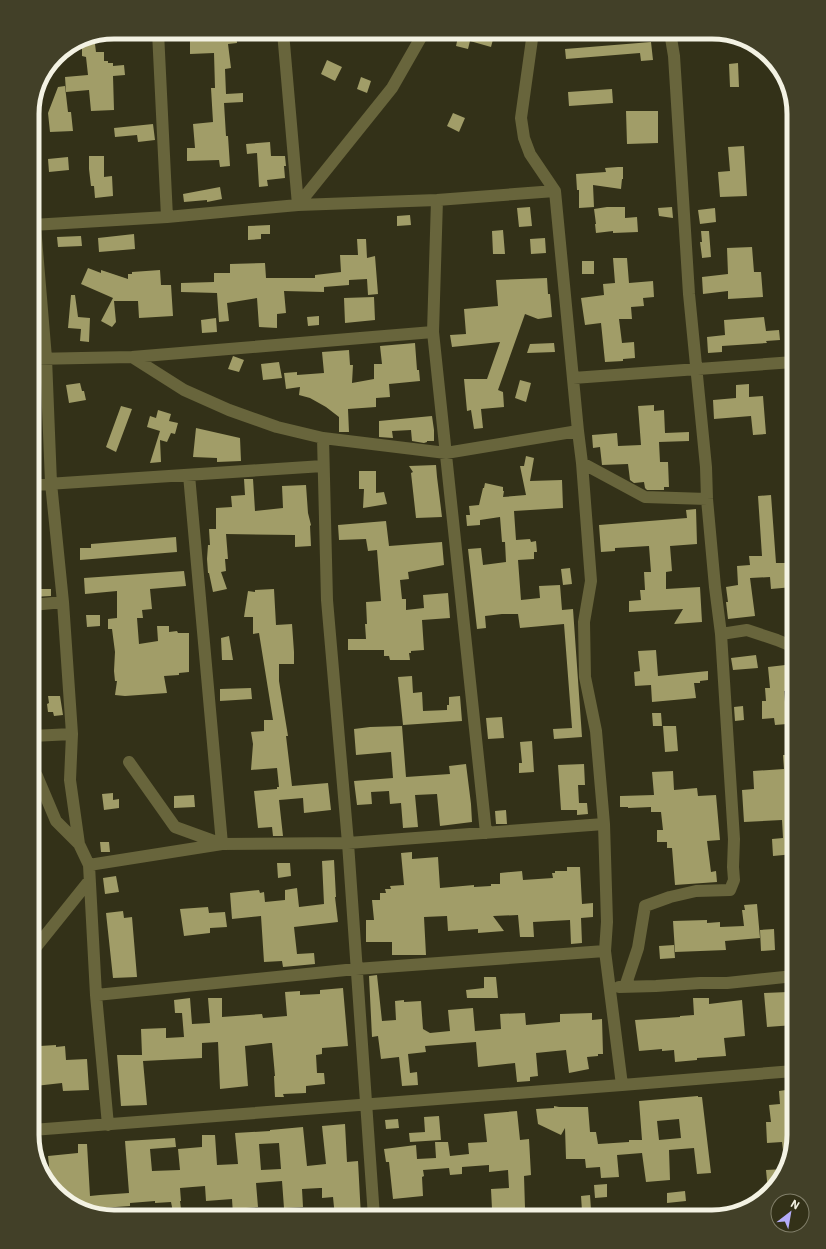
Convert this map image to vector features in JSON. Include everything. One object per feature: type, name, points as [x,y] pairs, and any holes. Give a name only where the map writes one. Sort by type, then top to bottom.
[{"type":"street","points":[[158,39],[167,217]]},
{"type":"street","points":[[284,39],[298,205]]},
{"type":"street","points":[[298,205],[392,88],[420,39]]},
{"type":"street","points":[[532,39],[520,118],[524,138],[530,154],[555,191],[582,463],[591,581],[584,622],[585,677],[596,731],[604,824],[607,922],[605,950],[622,1085]]},
{"type":"street","points":[[625,987],[638,948],[645,906],[670,897],[696,891],[730,890],[734,880],[734,839],[721,634],[714,587],[706,466],[689,294],[674,56],[671,39]]},
{"type":"street","points":[[39,225],[167,217],[298,205],[437,200],[555,191]]},
{"type":"street","points":[[437,200],[433,332],[486,834]]},
{"type":"street","points":[[39,286],[46,358],[51,483],[63,602],[72,734],[70,780],[79,844]]},
{"type":"street","points":[[39,358],[132,357],[433,332]]},
{"type":"street","points":[[132,357],[184,390],[229,410],[277,427],[323,438],[446,453],[578,431]]},
{"type":"street","points":[[573,378],[787,362]]},
{"type":"street","points":[[323,438],[326,600],[348,843],[373,1210]]},
{"type":"street","points":[[582,463],[645,497],[707,499]]},
{"type":"street","points":[[39,484],[323,466]]},
{"type":"street","points":[[188,475],[222,844]]},
{"type":"street","points":[[39,604],[63,602]]},
{"type":"street","points":[[721,634],[747,630],[787,644]]},
{"type":"street","points":[[39,736],[72,734]]},
{"type":"street","points":[[129,762],[175,826],[222,844]]},
{"type":"street","points":[[39,781],[56,821],[79,844],[89,864],[96,995],[108,1125]]},
{"type":"street","points":[[89,864],[222,844],[348,843],[486,834],[604,824]]},
{"type":"street","points":[[39,941],[89,881]]},
{"type":"street","points":[[96,995],[356,969],[605,950]]},
{"type":"street","points":[[609,988],[700,982],[727,983],[787,977]]},
{"type":"street","points":[[39,1130],[787,1072]]},
{"type":"building","points":[[181,39],[237,39],[237,43],[228,44],[231,68],[225,69],[226,94],[243,93],[243,102],[224,103],[230,166],[220,167],[219,160],[187,161],[187,148],[195,148],[193,124],[213,122],[211,88],[215,88],[214,53],[190,54],[190,41],[181,41]]},
{"type":"building","points":[[458,39],[493,39],[491,47],[470,41],[468,49],[456,46]]},
{"type":"building","points":[[651,42],[653,60],[641,61],[640,53],[566,59],[565,49]]},
{"type":"building","points":[[88,44],[95,44],[96,52],[104,52],[104,61],[113,63],[113,66],[124,65],[125,75],[113,76],[114,110],[91,111],[89,90],[66,92],[65,77],[88,75],[86,57],[82,56],[82,47]]},
{"type":"building","points":[[327,60],[342,67],[335,81],[321,74]]},
{"type":"building","points":[[738,63],[739,87],[730,87],[729,64]]},
{"type":"building","points":[[361,77],[371,81],[367,93],[357,89]]},
{"type":"building","points":[[65,86],[68,112],[71,112],[73,131],[50,132],[48,113],[58,87]]},
{"type":"building","points":[[612,89],[613,103],[569,106],[568,92]]},
{"type":"building","points":[[626,111],[658,111],[658,143],[627,144]]},
{"type":"building","points":[[453,113],[465,118],[459,132],[447,126]]},
{"type":"building","points":[[153,124],[155,140],[138,142],[137,135],[115,137],[114,128]]},
{"type":"building","points":[[270,142],[271,156],[285,156],[285,178],[267,180],[268,186],[259,187],[257,153],[247,154],[246,144]]},
{"type":"building","points":[[744,146],[747,196],[720,197],[718,172],[730,171],[728,147]]},
{"type":"building","points":[[89,156],[104,156],[104,177],[112,176],[113,196],[95,198],[94,186],[91,186]]},
{"type":"building","points":[[68,157],[69,170],[49,172],[48,159]]},
{"type":"building","points":[[623,167],[621,189],[593,185],[594,207],[579,208],[579,190],[577,190],[576,174],[606,172],[605,168]]},
{"type":"building","points":[[220,187],[222,199],[207,202],[207,200],[184,202],[183,194]]},
{"type":"building","points":[[530,207],[532,226],[519,227],[517,208]]},
{"type":"building","points":[[625,207],[625,218],[637,217],[638,232],[613,233],[613,231],[596,233],[594,209]]},
{"type":"building","points":[[672,207],[673,218],[659,216],[658,208]]},
{"type":"building","points":[[715,208],[716,222],[700,224],[698,210]]},
{"type":"building","points":[[410,215],[411,225],[397,226],[397,216]]},
{"type":"building","points":[[270,225],[270,234],[261,234],[261,239],[248,240],[248,226]]},
{"type":"building","points":[[503,230],[505,254],[493,254],[492,231]]},
{"type":"building","points":[[701,231],[709,231],[711,257],[702,258],[700,242],[702,242]]},
{"type":"building","points":[[134,234],[135,249],[99,252],[98,238]]},
{"type":"building","points":[[81,236],[82,246],[58,247],[57,237]]},
{"type":"building","points":[[545,238],[546,253],[531,254],[530,239]]},
{"type":"building","points":[[357,239],[366,239],[367,258],[375,256],[378,294],[368,295],[367,279],[349,280],[349,285],[324,287],[324,292],[284,291],[286,313],[277,314],[277,328],[259,327],[257,298],[227,303],[229,321],[219,322],[217,293],[181,292],[181,283],[214,282],[214,273],[230,273],[230,264],[265,263],[266,278],[315,278],[315,275],[341,272],[340,255],[358,255]]},
{"type":"building","points":[[752,247],[754,272],[761,272],[763,297],[728,299],[728,291],[703,294],[702,277],[728,274],[727,248]]},
{"type":"building","points":[[613,258],[627,258],[629,283],[653,281],[654,297],[643,298],[644,306],[631,307],[632,319],[619,319],[622,343],[634,342],[635,358],[623,359],[623,361],[605,362],[601,323],[585,325],[581,298],[604,295],[603,284],[615,283]]},
{"type":"building","points":[[582,261],[594,261],[594,274],[582,274]]},
{"type":"building","points":[[88,268],[101,273],[101,270],[128,279],[128,274],[132,274],[132,272],[160,270],[161,285],[171,285],[173,316],[139,318],[138,301],[114,301],[116,322],[112,327],[101,321],[113,298],[81,284]]},
{"type":"building","points":[[547,278],[552,317],[538,319],[525,314],[498,390],[503,392],[504,407],[481,409],[483,428],[474,429],[471,410],[467,411],[464,379],[487,379],[500,342],[452,347],[450,335],[466,334],[464,309],[498,306],[496,280]]},
{"type":"building","points":[[71,295],[75,295],[78,317],[90,318],[89,342],[80,341],[81,329],[68,328]]},
{"type":"building","points":[[374,297],[375,320],[345,323],[344,298]]},
{"type":"building","points":[[319,316],[319,325],[308,326],[307,317]]},
{"type":"building","points":[[764,317],[766,331],[779,330],[780,340],[766,341],[767,343],[722,346],[722,352],[708,353],[707,337],[725,335],[724,320]]},
{"type":"building","points":[[216,318],[217,332],[202,333],[201,320]]},
{"type":"building","points":[[415,343],[417,370],[419,370],[420,381],[389,384],[390,397],[376,398],[376,407],[348,409],[349,432],[339,432],[339,417],[326,407],[310,398],[299,395],[300,387],[286,389],[284,373],[297,372],[297,375],[324,373],[322,352],[349,350],[350,365],[353,365],[352,383],[374,379],[374,364],[382,364],[380,346]]},
{"type":"building","points":[[554,343],[555,352],[527,353],[530,344]]},
{"type":"building","points":[[233,356],[244,360],[239,372],[228,369]]},
{"type":"building","points":[[279,362],[282,378],[263,380],[261,364]]},
{"type":"building","points":[[520,380],[531,383],[526,402],[515,398]]},
{"type":"building","points":[[80,383],[86,400],[69,403],[66,385]]},
{"type":"building","points":[[749,384],[749,397],[763,396],[766,434],[753,435],[751,416],[714,419],[713,400],[736,398],[736,385]]},
{"type":"building","points":[[654,405],[654,411],[664,410],[665,433],[689,432],[689,441],[659,442],[660,462],[668,462],[669,487],[664,487],[664,490],[647,490],[644,482],[634,483],[630,480],[628,464],[602,465],[600,447],[593,448],[592,435],[617,433],[618,446],[641,445],[638,406]]},
{"type":"building","points":[[121,406],[132,409],[116,452],[106,447]]},
{"type":"building","points":[[158,410],[171,414],[169,421],[178,423],[175,434],[171,433],[167,442],[160,440],[161,462],[150,463],[160,431],[147,427],[150,416],[156,418]]},
{"type":"building","points":[[432,416],[434,441],[427,441],[424,443],[412,441],[411,430],[392,431],[393,438],[379,437],[379,421]]},
{"type":"building","points":[[196,428],[240,438],[241,461],[217,462],[217,458],[193,457]]},
{"type":"building","points":[[526,456],[534,458],[530,481],[562,480],[563,508],[514,511],[516,540],[530,539],[531,542],[536,541],[537,552],[534,552],[534,559],[518,560],[521,600],[540,598],[539,586],[560,585],[562,610],[573,609],[582,737],[554,739],[553,729],[572,728],[564,624],[520,628],[518,614],[502,614],[485,616],[486,628],[477,629],[468,549],[481,548],[483,565],[506,562],[505,542],[502,542],[500,517],[480,520],[480,525],[467,526],[466,515],[470,515],[469,506],[479,505],[485,483],[503,487],[503,497],[526,495],[520,466],[524,466]]},
{"type":"building","points":[[436,465],[442,517],[416,518],[411,473],[413,472],[409,466]]},
{"type":"building","points":[[359,471],[376,471],[376,493],[384,492],[387,504],[363,508],[364,489],[359,489]]},
{"type":"building","points":[[244,479],[253,479],[255,511],[283,508],[282,486],[306,485],[308,513],[311,525],[311,546],[295,547],[295,535],[226,534],[228,559],[225,559],[226,571],[221,572],[227,589],[213,592],[208,573],[207,559],[208,545],[210,545],[209,529],[216,529],[216,508],[232,507],[231,496],[245,495]]},
{"type":"building","points":[[771,495],[776,563],[787,563],[787,588],[771,589],[770,577],[750,578],[755,616],[728,619],[726,587],[738,585],[737,566],[750,565],[749,556],[762,556],[758,496]]},
{"type":"building","points":[[696,509],[697,544],[670,546],[672,571],[666,572],[666,589],[700,587],[702,622],[674,624],[683,609],[629,612],[629,601],[641,600],[640,590],[645,590],[644,572],[651,572],[649,546],[615,548],[615,551],[601,552],[599,525],[687,518],[686,510]]},
{"type":"building","points":[[386,521],[389,546],[442,542],[444,565],[408,572],[409,579],[400,580],[402,599],[406,599],[406,610],[424,608],[423,595],[448,593],[450,618],[422,620],[424,650],[411,651],[411,653],[409,653],[410,660],[390,660],[389,656],[384,656],[384,650],[348,650],[348,639],[366,639],[366,602],[381,601],[377,550],[368,551],[366,539],[339,540],[338,525]]},
{"type":"building","points":[[176,537],[177,552],[80,560],[80,548],[91,548],[91,544]]},
{"type":"building","points":[[570,568],[572,584],[563,585],[561,569]]},
{"type":"building","points":[[184,571],[186,586],[150,589],[152,609],[142,610],[143,618],[137,618],[139,644],[158,641],[157,626],[169,626],[169,632],[177,631],[178,633],[189,633],[189,672],[179,673],[179,675],[164,676],[167,693],[125,696],[115,695],[117,681],[115,681],[114,671],[115,652],[112,629],[108,629],[108,619],[117,618],[117,591],[85,594],[84,578]]},
{"type":"building","points":[[39,589],[51,589],[51,596],[39,597]]},
{"type":"building","points":[[274,589],[276,625],[292,624],[294,664],[279,664],[279,681],[288,736],[286,736],[292,786],[328,783],[331,810],[304,813],[303,798],[279,800],[283,836],[273,836],[272,827],[258,828],[254,791],[277,789],[277,787],[279,787],[277,768],[251,770],[253,744],[251,732],[264,731],[264,720],[273,720],[259,633],[253,634],[253,617],[244,617],[248,591],[255,592],[255,590]]},
{"type":"building","points":[[86,615],[100,615],[100,626],[87,627]]},
{"type":"building","points":[[229,636],[233,660],[222,660],[221,638]]},
{"type":"building","points":[[656,650],[658,676],[708,671],[708,680],[700,681],[700,683],[694,683],[696,698],[652,702],[651,685],[635,686],[634,672],[640,671],[638,651]]},
{"type":"building","points":[[756,655],[758,668],[733,670],[731,658]]},
{"type":"building","points":[[787,665],[787,691],[784,691],[787,724],[775,725],[774,718],[762,719],[762,701],[766,701],[765,688],[770,688],[768,667]]},
{"type":"building","points":[[412,676],[413,693],[422,692],[423,711],[447,710],[447,705],[449,705],[449,697],[460,696],[462,721],[403,725],[398,677]]},
{"type":"building","points":[[251,688],[252,699],[220,701],[220,689]]},
{"type":"building","points":[[48,696],[60,696],[63,715],[54,716],[53,712],[48,712]]},
{"type":"building","points":[[743,706],[744,720],[735,721],[734,707]]},
{"type":"building","points":[[652,713],[661,713],[662,726],[653,726]]},
{"type":"building","points":[[502,717],[504,738],[488,739],[486,718]]},
{"type":"building","points":[[402,726],[406,777],[450,774],[449,766],[466,764],[472,822],[440,826],[437,794],[415,795],[418,827],[403,828],[401,803],[390,804],[389,791],[371,792],[372,804],[357,805],[354,781],[393,778],[391,752],[356,755],[354,729]]},
{"type":"building","points":[[663,726],[676,726],[678,751],[665,752]]},
{"type":"building","points":[[532,741],[534,772],[519,773],[519,763],[522,763],[520,742]]},
{"type":"building","points":[[783,755],[787,755],[787,855],[773,856],[772,839],[783,838],[782,820],[744,822],[742,790],[754,789],[753,771],[784,769]]},
{"type":"building","points":[[584,764],[585,785],[578,785],[579,803],[587,803],[588,814],[577,815],[577,810],[561,810],[558,765]]},
{"type":"building","points":[[673,771],[674,790],[697,788],[698,796],[716,795],[720,840],[707,841],[711,872],[716,871],[717,882],[675,885],[672,848],[667,848],[667,842],[657,842],[657,830],[663,830],[661,812],[651,812],[651,807],[620,807],[620,796],[654,795],[652,772]]},
{"type":"building","points":[[113,793],[113,800],[119,799],[119,808],[104,810],[102,794]]},
{"type":"building","points":[[194,795],[195,807],[174,808],[174,796]]},
{"type":"building","points":[[506,810],[507,824],[496,824],[495,811]]},
{"type":"building","points":[[100,842],[109,842],[110,852],[101,852]]},
{"type":"building","points":[[412,852],[412,859],[438,857],[440,888],[474,885],[474,887],[491,886],[491,884],[500,884],[500,873],[522,871],[523,880],[553,878],[552,873],[555,873],[555,871],[567,871],[567,867],[580,867],[582,904],[593,903],[593,917],[581,918],[582,943],[571,944],[570,920],[533,922],[534,937],[520,937],[518,915],[493,916],[504,931],[478,933],[478,929],[448,931],[447,916],[424,917],[426,955],[392,955],[392,942],[366,942],[366,920],[374,920],[372,900],[380,900],[380,893],[386,893],[385,889],[391,889],[390,886],[404,885],[401,853]]},
{"type":"building","points":[[334,860],[335,897],[338,922],[294,927],[297,954],[314,953],[315,964],[283,967],[282,961],[264,962],[261,916],[232,919],[230,893],[259,890],[260,893],[264,892],[265,902],[285,900],[285,890],[297,888],[299,907],[324,904],[322,861]]},
{"type":"building","points":[[277,863],[290,863],[291,876],[278,878]]},
{"type":"building","points":[[116,876],[119,892],[105,894],[103,878]]},
{"type":"building","points":[[757,904],[760,938],[725,941],[726,950],[675,952],[673,921],[707,920],[707,923],[720,922],[720,927],[744,926],[742,910],[745,910],[744,905]]},
{"type":"building","points":[[208,907],[209,913],[225,912],[227,927],[210,928],[210,933],[184,936],[180,909]]},
{"type":"building","points":[[123,911],[124,918],[132,917],[137,977],[113,978],[106,913]]},
{"type":"building","points":[[774,929],[775,950],[761,951],[760,930]]},
{"type":"building","points":[[674,945],[675,958],[660,959],[659,946]]},
{"type":"building","points":[[377,975],[382,1021],[396,1020],[395,1001],[404,1000],[404,1002],[421,1001],[423,1029],[430,1033],[450,1031],[448,1010],[473,1008],[475,1031],[501,1029],[500,1014],[525,1013],[526,1025],[560,1022],[560,1014],[592,1013],[592,1020],[602,1019],[603,1054],[587,1057],[589,1069],[569,1073],[566,1050],[536,1053],[538,1076],[530,1077],[530,1081],[517,1082],[515,1063],[478,1067],[476,1042],[425,1046],[426,1052],[408,1054],[410,1073],[417,1072],[418,1085],[402,1086],[399,1057],[381,1059],[378,1036],[372,1037],[369,976]]},
{"type":"building","points":[[484,977],[496,977],[498,998],[467,998],[466,990],[484,988]]},
{"type":"building","points":[[343,988],[348,1046],[322,1048],[322,1054],[316,1055],[317,1073],[324,1073],[325,1084],[306,1086],[306,1093],[283,1094],[284,1097],[275,1097],[272,1043],[270,1043],[245,1046],[248,1086],[220,1089],[218,1042],[202,1043],[202,1058],[143,1061],[147,1105],[121,1106],[117,1055],[142,1055],[141,1029],[166,1028],[166,1038],[184,1037],[182,1013],[175,1013],[174,1000],[190,998],[192,1024],[210,1023],[208,998],[222,998],[222,1017],[262,1014],[263,1018],[287,1016],[285,992],[300,991],[300,995],[320,994],[320,990]]},
{"type":"building","points":[[787,992],[787,1026],[767,1027],[764,993]]},
{"type":"building","points":[[693,998],[709,998],[709,1004],[742,1000],[745,1036],[724,1038],[726,1056],[697,1058],[697,1060],[675,1062],[674,1050],[662,1051],[662,1049],[639,1051],[635,1020],[694,1015]]},
{"type":"building","points":[[39,1027],[40,1046],[65,1046],[66,1060],[87,1059],[89,1090],[63,1091],[62,1083],[39,1086]]},
{"type":"building","points":[[787,1090],[787,1135],[784,1156],[782,1142],[767,1143],[766,1122],[771,1122],[769,1105],[780,1104],[779,1091]]},
{"type":"building","points":[[698,1096],[702,1097],[711,1173],[697,1174],[694,1148],[669,1150],[670,1180],[646,1182],[642,1153],[617,1155],[619,1177],[601,1178],[600,1167],[586,1168],[585,1159],[566,1159],[565,1128],[561,1135],[538,1124],[536,1109],[554,1108],[554,1106],[588,1107],[590,1132],[596,1132],[598,1144],[642,1140],[639,1101]],"holes":[[[679,1119],[681,1138],[659,1140],[657,1121]]]},
{"type":"building","points":[[517,1111],[520,1140],[529,1139],[531,1175],[524,1176],[525,1208],[492,1209],[491,1189],[509,1188],[508,1170],[489,1172],[489,1165],[462,1167],[462,1174],[450,1175],[449,1168],[423,1170],[423,1196],[393,1199],[389,1162],[386,1162],[384,1149],[416,1145],[417,1159],[436,1158],[435,1142],[448,1142],[450,1156],[469,1154],[468,1143],[487,1142],[484,1114]]},
{"type":"building","points":[[439,1116],[441,1140],[410,1142],[409,1133],[425,1132],[424,1117]]},
{"type":"building","points":[[398,1119],[399,1128],[386,1129],[385,1120]]},
{"type":"building","points":[[345,1124],[347,1162],[358,1161],[361,1210],[334,1210],[333,1197],[322,1198],[322,1188],[302,1189],[303,1207],[284,1208],[282,1181],[256,1183],[258,1207],[246,1208],[246,1210],[233,1210],[232,1199],[206,1201],[205,1186],[180,1188],[181,1210],[173,1210],[171,1202],[155,1203],[155,1201],[130,1203],[130,1206],[97,1208],[68,1195],[54,1181],[50,1174],[48,1156],[78,1153],[78,1144],[87,1144],[90,1196],[129,1193],[125,1141],[175,1138],[176,1147],[150,1149],[152,1171],[180,1170],[178,1149],[202,1147],[202,1135],[215,1135],[217,1165],[238,1164],[235,1133],[303,1127],[307,1166],[326,1164],[322,1126]],"holes":[[[279,1143],[281,1169],[261,1170],[259,1144]]]},
{"type":"building","points":[[779,1169],[767,1186],[766,1170]]},
{"type":"building","points":[[607,1184],[607,1197],[595,1198],[594,1185]]},
{"type":"building","points":[[685,1191],[686,1201],[667,1203],[667,1193]]},
{"type":"building","points":[[590,1195],[591,1210],[582,1210],[581,1196]]}]
